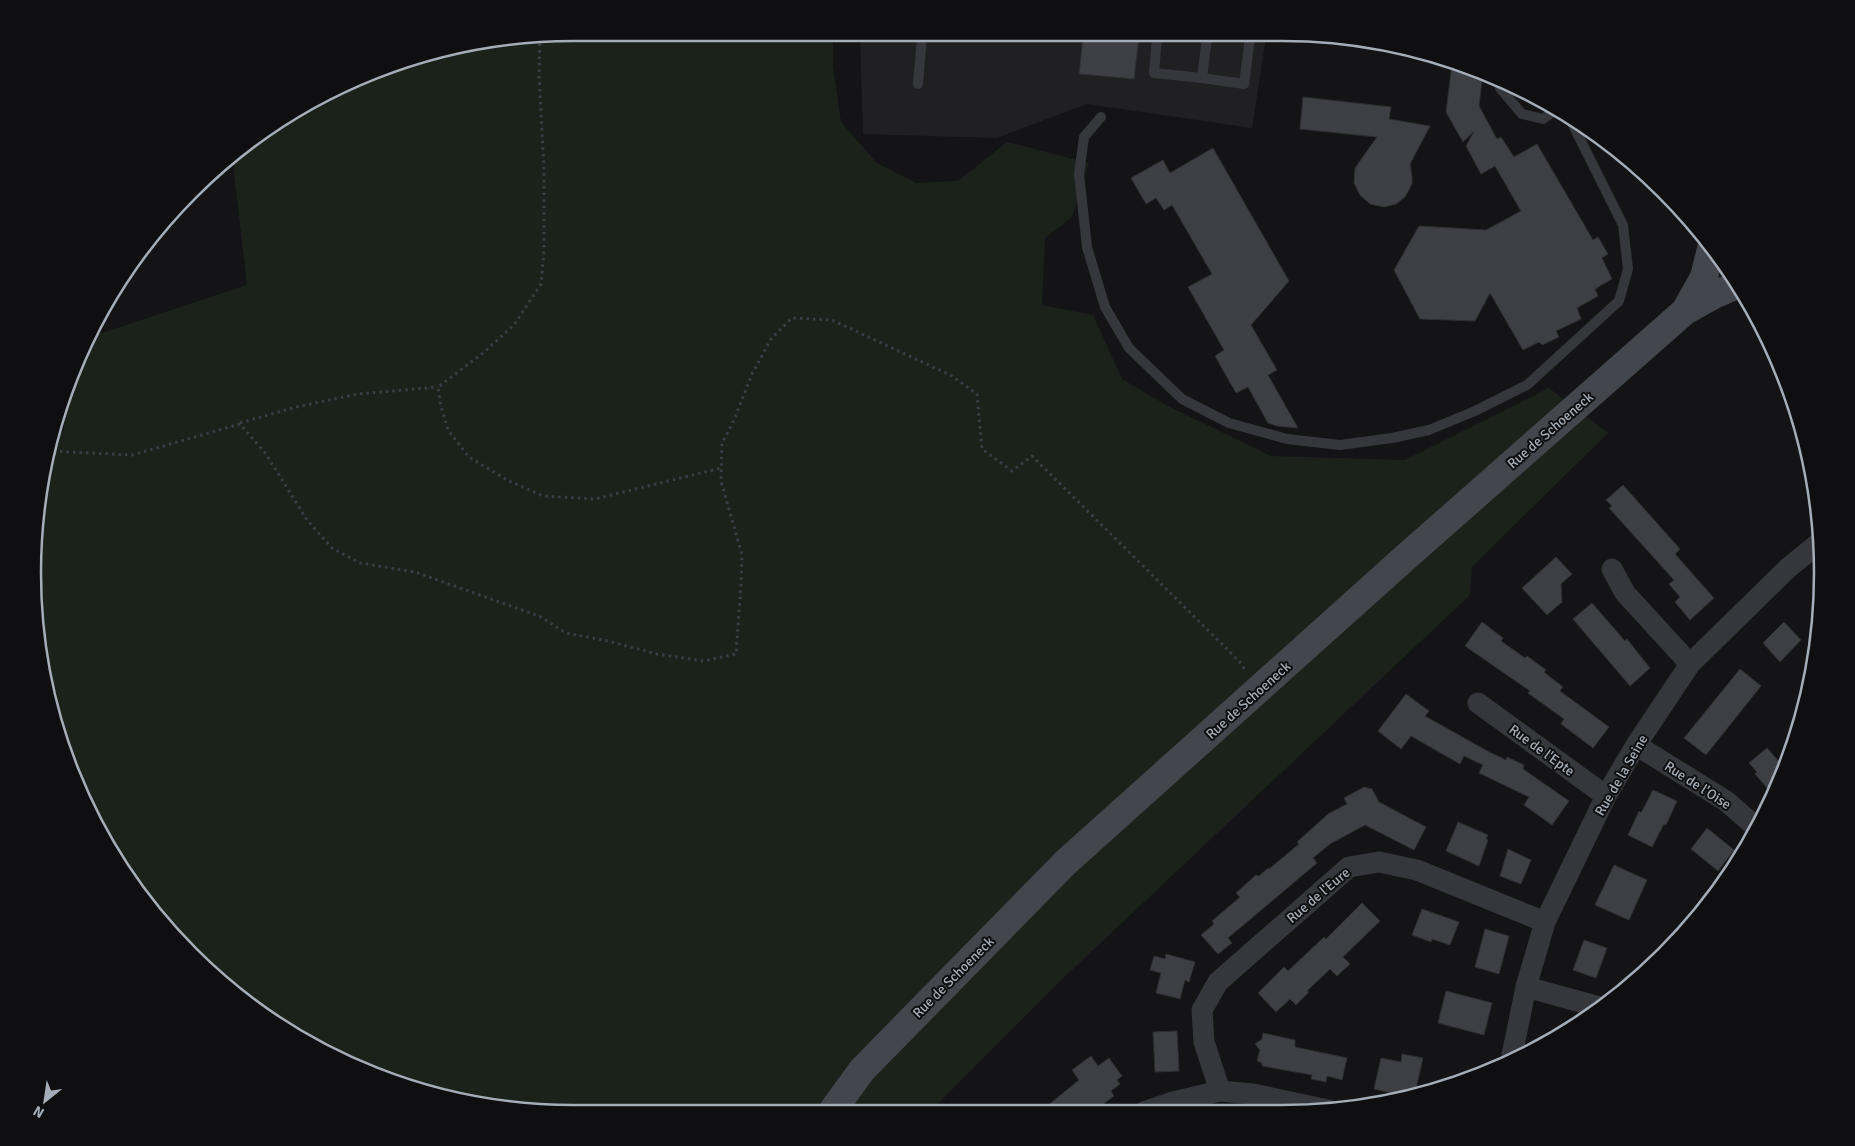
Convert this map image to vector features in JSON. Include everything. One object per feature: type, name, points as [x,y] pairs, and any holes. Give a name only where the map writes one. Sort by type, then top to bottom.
[{"type":"main road","name":"Rue de Schoeneck","points":[[1685,311],[1713,262]]},
{"type":"main road","name":"Rue de Schoeneck","points":[[836,1105],[862,1070],[1065,863],[1407,556],[1685,311],[1730,288]]},
{"type":"street","name":"Rue de la Seine","points":[[1513,1052],[1526,987],[1545,922],[1606,796],[1636,745],[1690,664],[1788,568],[1813,548]]},
{"type":"street","points":[[1612,569],[1625,593],[1690,664]]},
{"type":"street","name":"Rue de l'Epte","points":[[1478,703],[1606,796]]},
{"type":"street","name":"Rue de l'Oise","points":[[1636,745],[1726,801],[1751,823]]},
{"type":"street","name":"Rue de l'Eure","points":[[1220,1091],[1204,1042],[1202,1010],[1218,982],[1349,867],[1379,862],[1417,870],[1545,922]]},
{"type":"street","points":[[1526,987],[1591,1006]]},
{"type":"street","points":[[1164,1105],[1220,1091],[1253,1094],[1302,1104]]},
{"type":"lane","points":[[918,84],[922,41]]},
{"type":"lane","points":[[1158,41],[1154,73],[1244,84],[1249,41]]},
{"type":"lane","points":[[1202,78],[1207,41]]},
{"type":"lane","points":[[1501,89],[1522,114],[1543,119],[1550,114]]},
{"type":"lane","points":[[1101,117],[1084,137],[1079,174],[1087,248],[1105,307],[1129,348],[1182,399],[1229,423],[1287,440],[1340,445],[1392,438],[1429,430],[1475,411],[1527,385],[1619,301],[1628,269],[1623,225],[1576,130]]},
{"type":"path","points":[[55,451],[132,455],[296,407],[358,394],[438,387],[483,353],[514,325],[541,284],[544,250],[544,171],[539,74],[540,42]]},
{"type":"path","points":[[240,424],[266,454],[307,520],[332,548],[360,564],[415,572],[539,616],[566,633],[608,641],[657,654],[703,661],[736,654],[742,556],[720,481],[722,444],[734,420],[752,374],[771,339],[792,318],[832,320],[952,376],[977,394],[982,448],[1012,471],[1032,456],[1239,661],[1260,689]]},
{"type":"path","points":[[438,387],[448,430],[468,457],[507,480],[543,496],[595,499],[721,468]]},
{"type":"shaded area","points":[[833,41],[833,66],[841,122],[877,163],[916,183],[958,181],[1007,142],[1089,163],[1072,217],[1045,238],[1042,305],[1093,315],[1122,379],[1168,406],[1271,456],[1405,460],[1549,388],[1608,433],[1472,567],[1470,595],[1056,985],[937,1105],[538,1104],[469,1095],[402,1077],[338,1050],[307,1034],[249,995],[197,949],[151,897],[112,839],[96,808],[69,744],[51,677],[42,608],[41,573],[42,538],[51,469],[60,433],[63,433],[69,402],[98,334],[247,285],[233,164],[307,112],[370,82],[402,69],[435,59],[469,51],[538,42]]},
{"type":"shaded area","points":[[860,41],[1265,41],[1252,128],[1087,104],[997,138],[863,134]]},
{"type":"building","points":[[1083,41],[1139,41],[1134,79],[1079,74]]},
{"type":"building","points":[[1451,69],[1482,81],[1479,106],[1497,139],[1501,137],[1514,157],[1537,144],[1593,240],[1598,237],[1608,254],[1602,258],[1612,279],[1595,289],[1598,296],[1577,308],[1581,319],[1556,331],[1559,337],[1542,345],[1539,342],[1523,350],[1490,293],[1475,321],[1420,319],[1394,270],[1419,226],[1486,230],[1521,211],[1495,166],[1481,174],[1466,146],[1474,131],[1463,142],[1446,112]]},
{"type":"building","points":[[1303,97],[1391,107],[1389,119],[1430,126],[1410,164],[1412,184],[1405,197],[1396,204],[1384,207],[1370,204],[1360,195],[1354,183],[1355,168],[1377,137],[1300,129]]},
{"type":"building","points":[[1213,148],[1289,281],[1251,325],[1277,370],[1268,375],[1298,428],[1268,423],[1248,387],[1236,393],[1215,356],[1224,350],[1188,287],[1212,274],[1172,205],[1164,210],[1156,198],[1146,204],[1131,178],[1163,160],[1170,173]]},
{"type":"building","points":[[1623,485],[1680,549],[1675,554],[1714,598],[1690,620],[1675,602],[1680,597],[1669,584],[1674,580],[1609,508],[1612,506],[1606,500]]},
{"type":"building","points":[[1556,557],[1572,574],[1561,584],[1562,602],[1547,615],[1522,588]]},
{"type":"building","points":[[1592,603],[1625,641],[1627,639],[1650,668],[1630,686],[1573,619]]},
{"type":"building","points":[[1482,622],[1503,638],[1501,641],[1546,670],[1544,672],[1563,687],[1560,691],[1609,727],[1593,748],[1561,724],[1564,719],[1528,693],[1530,691],[1465,646]]},
{"type":"building","points":[[1784,622],[1801,640],[1780,662],[1763,643]]},
{"type":"building","points":[[1740,669],[1761,686],[1706,755],[1684,738]]},
{"type":"building","points":[[1406,694],[1429,711],[1425,716],[1489,752],[1506,760],[1507,757],[1524,765],[1523,769],[1569,801],[1552,825],[1524,805],[1529,797],[1479,773],[1483,765],[1464,756],[1460,764],[1411,736],[1401,749],[1378,731]]},
{"type":"building","points":[[1767,748],[1779,761],[1767,789],[1755,774],[1757,772],[1749,763]]},
{"type":"building","points":[[1364,787],[1372,789],[1379,802],[1426,827],[1414,850],[1365,825],[1330,844],[1313,858],[1317,863],[1228,938],[1232,943],[1218,954],[1201,935],[1214,924],[1212,921],[1240,897],[1236,893],[1256,875],[1259,876],[1269,869],[1299,844],[1297,842],[1328,814],[1347,804],[1344,798]]},
{"type":"building","points":[[1653,790],[1677,801],[1666,825],[1664,824],[1652,847],[1628,835],[1639,811],[1641,813]]},
{"type":"building","points":[[1458,822],[1488,835],[1479,866],[1446,851]]},
{"type":"building","points":[[1707,828],[1734,850],[1718,871],[1691,849]]},
{"type":"building","points":[[1508,849],[1531,860],[1521,884],[1500,876]]},
{"type":"building","points":[[1614,865],[1647,880],[1629,920],[1595,905]]},
{"type":"building","points":[[1362,903],[1380,921],[1343,957],[1350,964],[1337,976],[1330,969],[1307,991],[1309,992],[1296,1005],[1290,999],[1276,1012],[1258,993],[1284,967],[1288,971],[1324,937],[1326,939]]},
{"type":"building","points":[[1422,909],[1459,922],[1450,945],[1432,939],[1431,942],[1412,935]]},
{"type":"building","points":[[1485,929],[1509,936],[1499,974],[1475,967]]},
{"type":"building","points":[[1584,940],[1607,948],[1596,978],[1573,970]]},
{"type":"building","points":[[1166,954],[1195,962],[1189,982],[1185,980],[1180,999],[1156,993],[1161,973],[1150,970],[1154,956],[1165,959]]},
{"type":"building","points":[[1446,991],[1492,1003],[1484,1035],[1438,1023]]},
{"type":"building","points":[[1177,1031],[1179,1071],[1155,1072],[1153,1032]]},
{"type":"building","points":[[1263,1033],[1295,1040],[1295,1047],[1347,1058],[1342,1080],[1327,1076],[1326,1082],[1311,1079],[1312,1075],[1262,1066],[1262,1063],[1257,1061],[1260,1050],[1255,1044],[1262,1039]]},
{"type":"building","points":[[1402,1054],[1423,1058],[1416,1088],[1396,1091],[1393,1093],[1374,1089],[1381,1058],[1401,1062]]},
{"type":"building","points":[[1091,1056],[1098,1066],[1109,1058],[1122,1076],[1117,1080],[1120,1084],[1111,1091],[1114,1096],[1102,1105],[1048,1105],[1079,1080],[1072,1070]]}]
